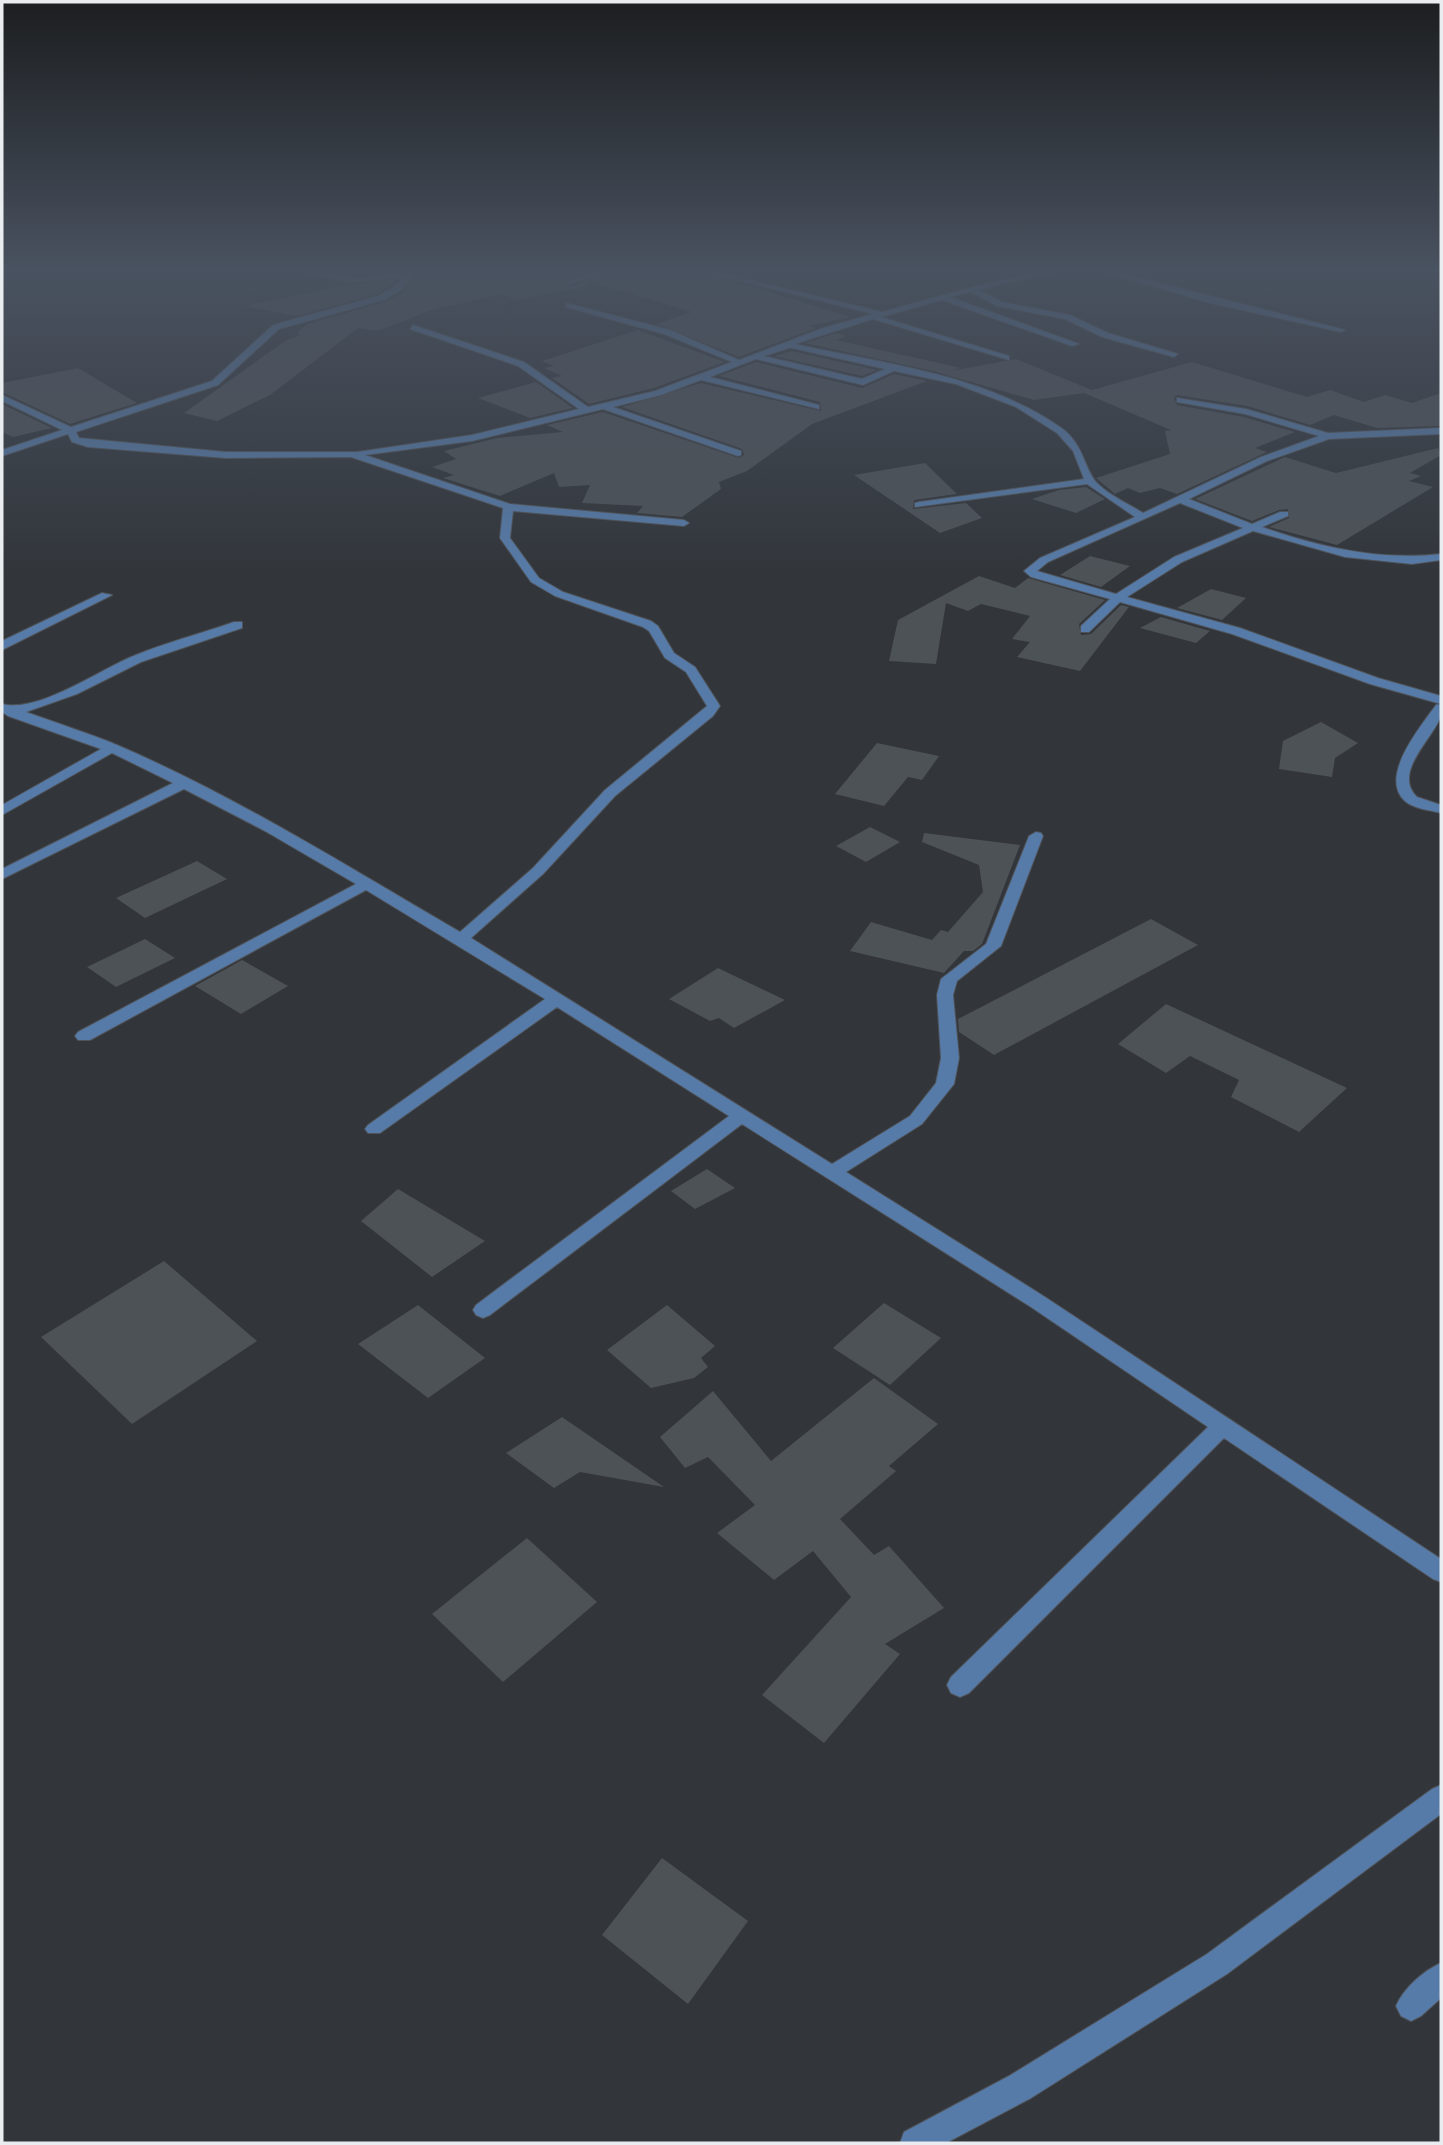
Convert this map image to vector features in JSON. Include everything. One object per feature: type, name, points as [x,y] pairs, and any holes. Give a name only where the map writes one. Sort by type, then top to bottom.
[{"type":"street","points":[[2,453],[215,383],[227,372]]},
{"type":"street","points":[[532,372],[586,410]]},
{"type":"street","points":[[2,398],[72,432],[75,440],[107,446],[226,455],[352,454],[472,438],[659,393],[715,372]]},
{"type":"street","points":[[821,372],[863,382],[874,380],[887,372]]},
{"type":"street","points":[[912,372],[958,382],[1019,405],[1060,431],[1077,450],[1090,481],[1143,517]]},
{"type":"street","points":[[701,377],[816,407]]},
{"type":"street","points":[[1180,400],[1230,408],[1328,436]]},
{"type":"street","points":[[604,407],[738,453]]},
{"type":"street","points":[[1441,430],[1328,436],[1264,459],[1182,500],[1044,560],[1030,571],[1236,631],[1374,681],[1441,700]]},
{"type":"street","points":[[352,454],[508,507],[684,523]]},
{"type":"street","points":[[919,505],[1090,481]]},
{"type":"street","points":[[1182,500],[1253,527],[1328,549],[1418,561],[1441,557]]},
{"type":"street","points":[[461,939],[538,871],[610,793],[695,726],[714,706],[691,670],[669,655],[654,629],[647,624],[559,594],[535,580],[505,538],[508,507]]},
{"type":"street","points":[[1085,629],[1116,596],[1172,561],[1284,514]]},
{"type":"street","points":[[2,646],[106,595]]},
{"type":"street","points":[[8,711],[73,691],[137,659],[238,625]]},
{"type":"street","points":[[1441,708],[1411,750],[1404,780],[1405,793],[1411,799],[1441,809]]},
{"type":"street","points":[[8,711],[112,748],[184,783],[461,939],[1038,1303],[1441,1572]]},
{"type":"street","points":[[2,811],[112,748]]},
{"type":"street","points":[[2,875],[184,783]]},
{"type":"street","points":[[831,1173],[916,1120],[945,1084],[950,1058],[945,996],[950,979],[993,946],[1036,836]]},
{"type":"street","points":[[84,1036],[367,884]]},
{"type":"street","points":[[374,1129],[555,1000]]},
{"type":"street","points":[[482,1310],[741,1116]]},
{"type":"street","points":[[960,1685],[1223,1426]]},
{"type":"street","points":[[915,2143],[1020,2087],[1217,1964],[1441,1798]]},
{"type":"street","points":[[1411,2006],[1441,1978]]},
{"type":"building","points":[[57,372],[85,372],[137,403],[70,424],[2,392],[2,383]]},
{"type":"building","points":[[241,372],[300,372],[270,395],[217,421],[184,413]]},
{"type":"building","points":[[553,372],[697,372],[654,388],[589,404],[552,378],[562,376]]},
{"type":"building","points":[[729,372],[797,372],[862,388],[894,374],[927,381],[812,424],[747,471],[719,482],[721,489],[682,517],[637,513],[643,506],[582,503],[590,485],[559,487],[554,473],[500,496],[443,478],[454,475],[432,467],[456,459],[444,451],[497,438],[563,432],[547,425],[603,412],[739,458],[744,455],[742,449],[622,407],[701,383],[821,411],[820,402],[719,376]]},
{"type":"building","points":[[845,372],[872,372],[862,376]]},
{"type":"building","points":[[937,372],[1048,372],[1092,390],[1156,372],[1225,372],[1307,397],[1330,390],[1364,402],[1385,395],[1412,403],[1441,393],[1441,426],[1377,428],[1334,415],[1310,425],[1247,406],[1177,395],[1174,398],[1177,405],[1244,417],[1295,432],[1255,448],[1267,452],[1177,494],[1160,488],[1140,493],[1128,488],[1115,494],[1096,478],[1170,454],[1165,431],[1171,430],[1084,393],[1034,400]]},
{"type":"building","points":[[536,382],[573,408],[530,418],[478,398]]},
{"type":"building","points":[[2,404],[52,428],[13,437],[2,432]]},
{"type":"building","points":[[1438,448],[1441,455],[1410,473],[1421,476],[1409,481],[1433,487],[1337,545],[1269,527],[1289,518],[1288,509],[1252,521],[1195,499],[1285,457],[1336,473]]},
{"type":"building","points":[[925,463],[957,494],[914,500],[913,509],[966,503],[982,518],[940,533],[854,475]]},
{"type":"building","points":[[1086,487],[1105,499],[1076,513],[1032,499],[1059,490]]},
{"type":"building","points":[[1090,556],[1130,566],[1101,587],[1060,575]]},
{"type":"building","points":[[979,576],[1015,588],[1028,578],[1105,600],[1079,624],[1081,635],[1091,634],[1121,605],[1129,607],[1080,671],[1017,657],[1030,642],[1012,639],[1030,616],[981,604],[968,611],[946,603],[936,664],[889,661],[898,620]]},
{"type":"building","points":[[1211,589],[1246,598],[1222,620],[1177,608]]},
{"type":"building","points":[[1161,617],[1210,631],[1196,643],[1140,628]]},
{"type":"building","points":[[1321,722],[1358,743],[1335,758],[1332,777],[1279,769],[1283,741]]},
{"type":"building","points":[[877,743],[939,756],[922,780],[908,777],[884,806],[835,794]]},
{"type":"building","points":[[870,827],[900,842],[866,862],[836,846]]},
{"type":"building","points":[[924,833],[1020,845],[982,944],[973,951],[964,951],[944,973],[850,951],[871,922],[932,940],[941,930],[948,932],[983,892],[979,865],[922,842]]},
{"type":"building","points":[[197,861],[227,879],[145,918],[116,898]]},
{"type":"building","points":[[1151,919],[1198,945],[994,1055],[959,1032],[958,1019]]},
{"type":"building","points":[[145,939],[175,958],[116,987],[87,967]]},
{"type":"building","points":[[242,960],[288,986],[241,1014],[195,986]]},
{"type":"building","points":[[718,968],[785,1000],[734,1028],[719,1018],[710,1021],[669,999]]},
{"type":"building","points":[[1166,1004],[1347,1088],[1299,1132],[1231,1097],[1239,1080],[1190,1056],[1166,1073],[1118,1044]]},
{"type":"building","points":[[707,1169],[735,1188],[695,1209],[671,1191]]},
{"type":"building","points":[[398,1189],[485,1241],[432,1277],[361,1221]]},
{"type":"building","points":[[164,1261],[257,1341],[132,1424],[41,1337]]},
{"type":"building","points":[[884,1303],[941,1338],[890,1385],[833,1348]]},
{"type":"building","points":[[418,1305],[485,1358],[428,1398],[358,1344]]},
{"type":"building","points":[[667,1305],[715,1346],[701,1358],[708,1367],[694,1378],[651,1388],[607,1350]]},
{"type":"building","points":[[874,1378],[938,1424],[889,1466],[896,1471],[840,1519],[874,1555],[889,1546],[944,1608],[885,1644],[900,1654],[824,1743],[762,1695],[851,1597],[813,1551],[774,1580],[717,1533],[755,1505],[708,1457],[685,1468],[660,1437],[713,1391],[771,1461]]},
{"type":"building","points":[[562,1417],[664,1487],[580,1472],[554,1488],[506,1453]]},
{"type":"building","points":[[527,1538],[597,1602],[503,1682],[432,1614]]},
{"type":"building","points":[[662,1858],[748,1921],[688,2004],[602,1935]]}]
